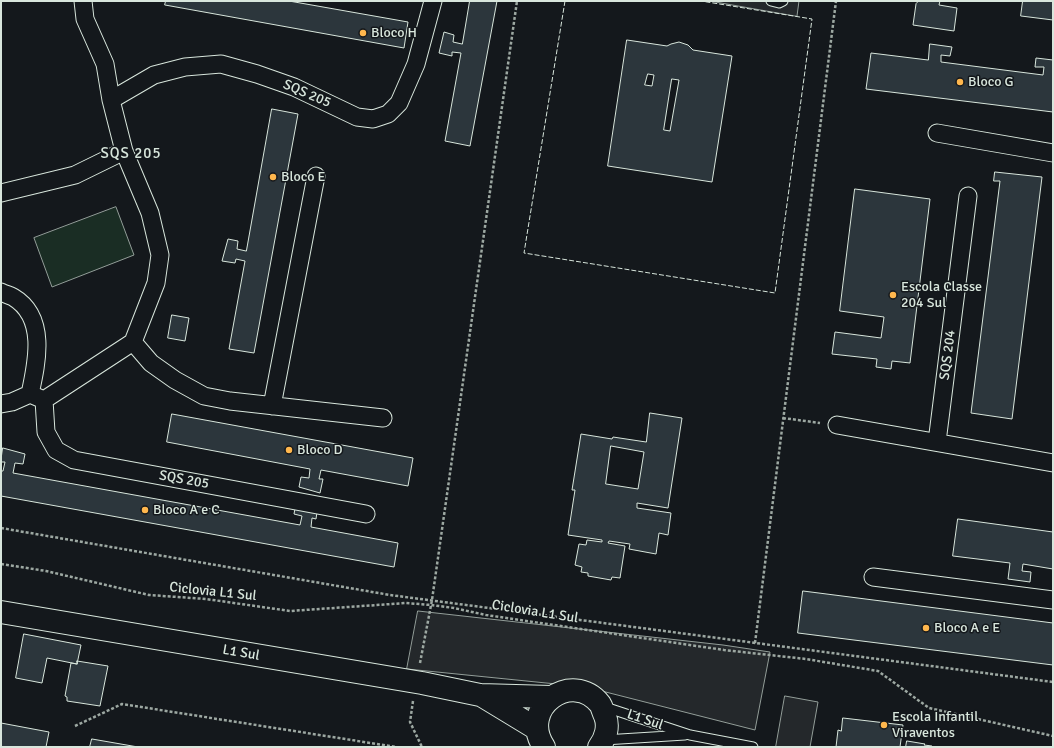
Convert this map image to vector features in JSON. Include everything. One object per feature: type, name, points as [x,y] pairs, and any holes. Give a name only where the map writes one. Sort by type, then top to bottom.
[{"type":"street","points":[[1,404],[37,397],[134,342],[156,284],[160,255],[150,213],[124,151],[111,100],[105,64],[85,19],[83,1]]},
{"type":"street","name":"SQS 205","points":[[111,100],[154,75],[186,67],[221,64],[257,74],[294,87],[357,117],[373,118],[388,114],[399,103],[416,64],[433,1]]},
{"type":"street","points":[[937,133],[1053,153]]},
{"type":"street","points":[[1,193],[75,175],[124,151]]},
{"type":"street","points":[[272,406],[316,176]]},
{"type":"street","name":"SQS 204","points":[[936,442],[968,196]]},
{"type":"street","name":"SQS 205","points":[[1,292],[13,297],[26,308],[36,327],[37,348],[35,372],[37,397],[46,432],[56,450],[74,460],[366,514]]},
{"type":"street","points":[[134,342],[151,363],[175,380],[204,396],[230,401],[383,418]]},
{"type":"street","points":[[837,425],[1053,463]]},
{"type":"street","points":[[873,577],[1053,600]]},
{"type":"street","name":"L1 Sul","points":[[1,612],[416,682],[480,695],[551,697]]},
{"type":"street","points":[[542,742],[540,711],[551,697],[568,690],[587,693],[601,705],[607,722],[601,744]]},
{"type":"street","name":"L1 Sul","points":[[480,695],[542,742]]},
{"type":"lane","points":[[771,1],[783,1]]},
{"type":"lane","name":"L1 Sul","points":[[601,705],[690,735],[753,747]]},
{"type":"lane","name":"L1 Sul","points":[[601,744],[690,735]]},
{"type":"path","points":[[422,747],[410,722],[432,600],[518,1]]},
{"type":"path","points":[[755,643],[836,1]]},
{"type":"path","points":[[784,418],[837,425]]},
{"type":"path","points":[[1,528],[382,594],[1053,682]]},
{"type":"path","name":"Ciclovia L1 Sul","points":[[1,564],[46,571],[149,595],[206,599],[290,611],[406,604],[431,605],[486,615],[716,649],[806,659],[878,671],[929,708],[1053,736]]},
{"type":"path","points":[[74,726],[122,704],[396,747]]},
{"type":"green space","points":[[116,207],[134,255],[52,287],[34,238]]},
{"type":"shaded area","points":[[710,1],[799,1],[797,16]]},
{"type":"shaded area","points":[[418,611],[723,645],[770,652],[755,730],[586,687],[407,669]]},
{"type":"shaded area","points":[[785,696],[818,702],[810,747],[776,747]]},
{"type":"building","name":"Bloco H","points":[[166,1],[289,1],[408,22],[404,48],[165,5]]},
{"type":"building","points":[[470,1],[497,1],[470,146],[445,141],[461,53],[452,52],[452,56],[439,53],[444,32],[454,35],[453,42],[462,44]]},
{"type":"building","points":[[919,1],[940,1],[939,5],[957,8],[954,31],[913,25],[916,4]]},
{"type":"building","points":[[1023,1],[1053,1],[1053,20],[1021,16]]},
{"type":"building","points":[[627,40],[667,46],[679,42],[688,45],[693,50],[732,56],[712,182],[608,166]],"holes":[[[648,74],[654,75],[652,86],[645,85]],[[672,79],[679,80],[670,131],[664,130]]]},
{"type":"building","name":"Bloco G","points":[[930,44],[952,47],[950,56],[941,55],[941,62],[1043,75],[1044,67],[1035,67],[1036,58],[1053,60],[1053,112],[866,89],[871,53],[928,60]]},
{"type":"building","name":"Bloco E","points":[[272,109],[298,114],[254,353],[229,349],[245,261],[236,259],[235,263],[222,261],[228,239],[238,241],[237,249],[246,251]]},
{"type":"building","points":[[995,172],[1042,177],[1012,419],[971,413],[1000,181],[994,181]]},
{"type":"building","name":"Escola Classe 204 Sul","points":[[855,189],[930,199],[910,363],[892,361],[891,369],[876,367],[877,359],[832,354],[835,332],[881,338],[884,317],[840,311]]},
{"type":"building","points":[[172,315],[189,318],[185,341],[168,338]]},
{"type":"building","points":[[650,413],[682,418],[668,508],[637,503],[637,508],[671,513],[668,535],[659,533],[656,554],[629,549],[630,544],[609,541],[608,543],[625,546],[620,578],[612,577],[611,580],[588,576],[588,573],[581,572],[582,567],[575,565],[579,544],[586,545],[587,540],[602,542],[602,540],[568,535],[575,490],[572,490],[581,434],[646,442]],"holes":[[[611,446],[644,452],[638,489],[606,484]]]},
{"type":"building","name":"Bloco D","points":[[172,414],[413,458],[408,486],[321,470],[319,479],[323,479],[320,493],[299,487],[301,477],[309,478],[310,469],[167,442]]},
{"type":"building","name":"Bloco A e C","points":[[3,448],[25,454],[23,464],[15,463],[13,473],[300,525],[302,516],[294,514],[296,503],[318,505],[316,519],[312,518],[311,527],[398,543],[394,567],[1,496],[1,471],[3,471],[5,462],[1,462]]},
{"type":"building","points":[[958,519],[1053,532],[1053,569],[1023,564],[1022,571],[1031,572],[1030,582],[1008,579],[1010,563],[953,556]]},
{"type":"building","name":"Bloco A e E","points":[[803,591],[1053,623],[1053,665],[798,633]]},
{"type":"building","points":[[24,634],[81,645],[77,664],[47,658],[42,683],[16,678]]},
{"type":"building","points":[[77,661],[108,666],[100,706],[67,701],[67,697],[65,696],[71,663],[77,664]]},
{"type":"building","points":[[843,718],[903,725],[900,747],[836,747],[838,730],[841,731]]},
{"type":"building","points":[[1,723],[49,732],[46,747],[1,747]]},
{"type":"building","points":[[92,739],[138,747],[90,747]]},
{"type":"building","points":[[907,741],[925,744],[924,745],[932,747],[906,747]]},
{"type":"fence","points":[[565,1],[524,253],[775,293],[812,19],[701,1]]},
{"type":"place","name":"Bloco H","points":[[363,33]]},
{"type":"place","name":"Bloco G","points":[[960,82]]},
{"type":"place","name":"Bloco E","points":[[273,177]]},
{"type":"place","name":"Escola Classe 204 Sul","points":[[893,295]]},
{"type":"place","name":"Bloco D","points":[[289,450]]},
{"type":"place","name":"Bloco A e C","points":[[145,510]]},
{"type":"place","name":"Bloco A e E","points":[[926,628]]},
{"type":"place","name":"Escola Infantil Viraventos","points":[[884,725]]},
{"type":"district","name":"SQS 205","points":[[131,154]]}]
